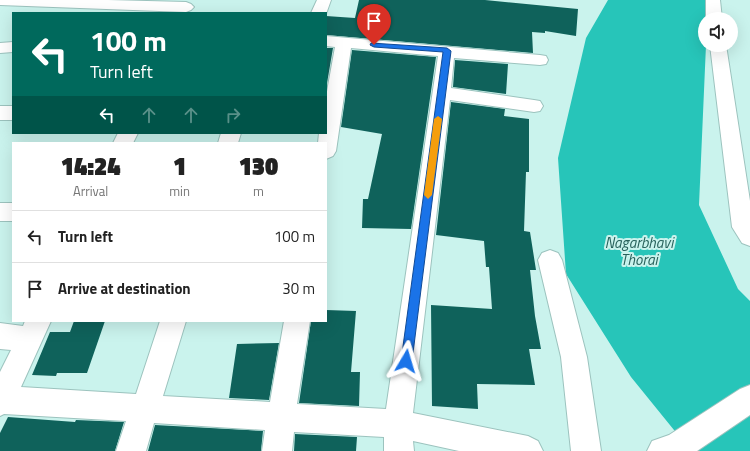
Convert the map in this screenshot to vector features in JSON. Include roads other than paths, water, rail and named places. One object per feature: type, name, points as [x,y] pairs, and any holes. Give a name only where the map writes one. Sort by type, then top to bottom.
[{"type":"street","points":[[319,12],[324,0]]},
{"type":"street","points":[[713,0],[714,12]]},
{"type":"street","points":[[0,1],[187,7]]},
{"type":"street","points":[[327,41],[540,60]]},
{"type":"street","points":[[327,145],[344,43]]},
{"type":"street","points":[[0,48],[12,47]]},
{"type":"street","points":[[399,438],[447,51]]},
{"type":"street","points":[[719,52],[744,227],[750,236]]},
{"type":"street","points":[[441,93],[534,106]]},
{"type":"street","points":[[0,113],[12,113]]},
{"type":"street","points":[[0,212],[12,212]]},
{"type":"street","points":[[550,260],[574,357],[586,451]]},
{"type":"street","points":[[131,451],[173,322]]},
{"type":"street","points":[[277,451],[281,417],[297,322]]},
{"type":"street","points":[[34,330],[0,401],[146,408],[281,417],[399,438],[528,451]]},
{"type":"street","points":[[0,336],[34,330]]},
{"type":"street","points":[[668,450],[750,398]]},
{"type":"water","name":"Nagarbhavi Thorai","points":[[608,0],[708,0],[707,12],[698,12],[698,52],[706,52],[699,205],[738,289],[750,301],[750,451],[691,451],[631,377],[566,274],[558,158],[586,38]]}]
